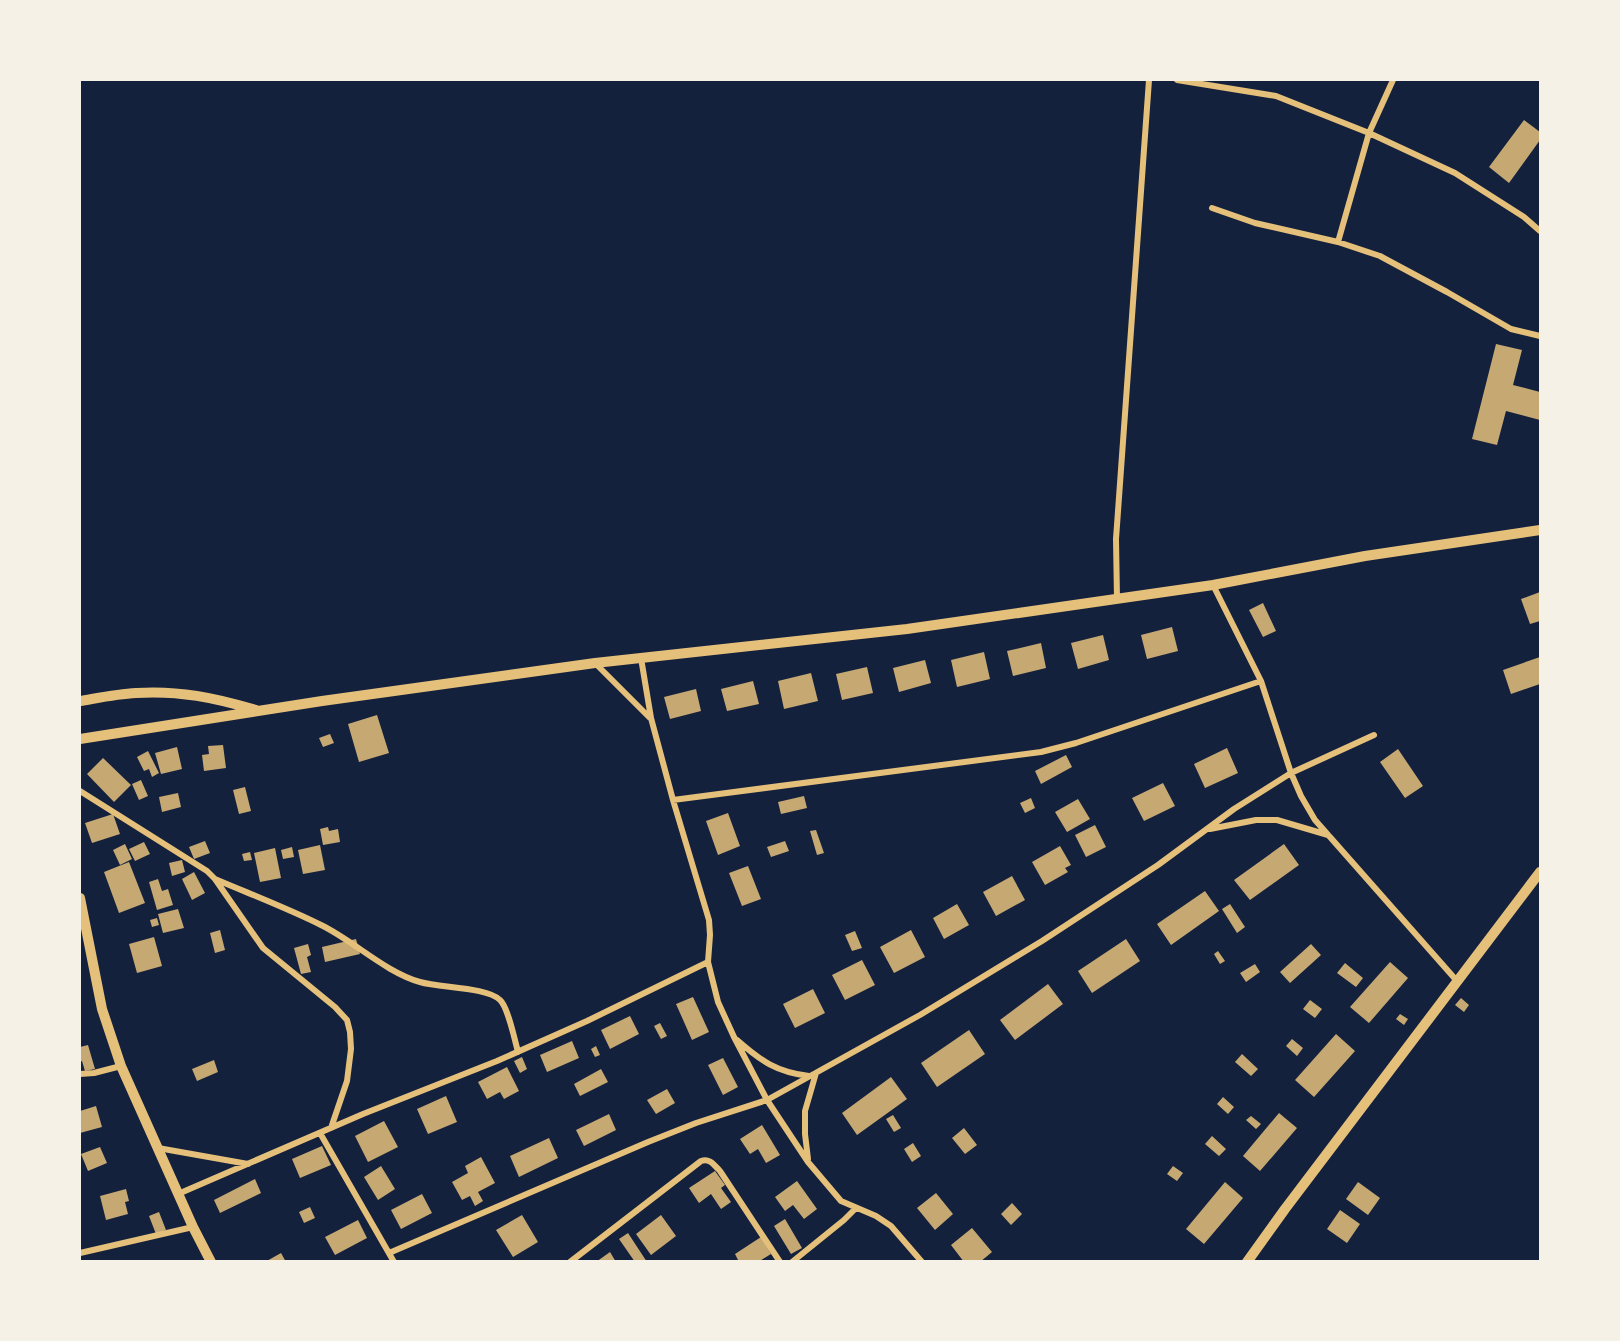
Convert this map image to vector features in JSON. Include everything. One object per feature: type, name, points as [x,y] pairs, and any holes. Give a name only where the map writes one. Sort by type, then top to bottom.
[{"type":"street","points":[[1117,598],[1116,539],[1149,80]]},
{"type":"street","points":[[1177,80],[1276,96],[1369,133],[1455,173],[1524,217],[1540,231]]},
{"type":"street","points":[[1338,242],[1369,133],[1393,80]]},
{"type":"street","points":[[1212,208],[1255,223],[1338,242],[1380,256],[1511,329],[1540,336]]},
{"type":"street","points":[[80,739],[322,701],[595,663],[907,629],[1213,585],[1365,556],[1540,530]]},
{"type":"street","points":[[1213,585],[1261,681],[1291,773],[1315,820],[1457,981]]},
{"type":"street","points":[[641,658],[651,718],[709,920],[708,962],[718,1002],[734,1037],[767,1100],[808,1162],[841,1201],[876,1215],[891,1226],[922,1262]]},
{"type":"street","points":[[595,663],[651,718]]},
{"type":"street","points":[[673,800],[1050,750],[1261,681]]},
{"type":"street","points":[[80,701],[136,693],[193,694],[259,711]]},
{"type":"street","points":[[389,1253],[648,1142],[767,1100],[920,1015],[1042,940],[1158,865],[1234,809],[1291,773],[1374,735]]},
{"type":"street","points":[[80,791],[207,871],[263,948],[335,1007],[347,1020],[351,1049],[347,1081],[331,1128]]},
{"type":"street","points":[[1206,829],[1256,819],[1277,820],[1329,836]]},
{"type":"street","points":[[1247,1262],[1540,872]]},
{"type":"street","points":[[215,879],[322,926],[391,969],[419,982],[447,988],[473,989],[494,995],[502,1001],[518,1052]]},
{"type":"street","points":[[80,898],[102,1009],[120,1066],[211,1262]]},
{"type":"street","points":[[178,1194],[331,1128],[518,1052],[708,962]]},
{"type":"street","points":[[734,1037],[760,1060],[778,1069],[798,1074],[813,1074]]},
{"type":"street","points":[[80,1074],[120,1066]]},
{"type":"street","points":[[808,1162],[805,1111],[813,1074]]},
{"type":"street","points":[[320,1133],[394,1262]]},
{"type":"street","points":[[158,1148],[249,1164]]},
{"type":"street","points":[[570,1262],[705,1160],[711,1161],[720,1171],[780,1262]]},
{"type":"street","points":[[792,1262],[856,1208]]},
{"type":"street","points":[[80,1253],[193,1227]]},
{"type":"building","points":[[1524,120],[1540,132],[1540,140],[1509,183],[1489,167]]},
{"type":"building","points":[[1496,344],[1522,350],[1513,385],[1540,392],[1540,420],[1506,411],[1497,445],[1472,439]]},
{"type":"building","points":[[1540,592],[1540,621],[1530,624],[1521,599]]},
{"type":"building","points":[[1263,603],[1276,631],[1263,637],[1249,610]]},
{"type":"building","points":[[1172,627],[1178,651],[1147,659],[1141,635]]},
{"type":"building","points":[[1103,635],[1109,660],[1078,669],[1071,643]]},
{"type":"building","points":[[1041,643],[1046,668],[1013,676],[1007,651]]},
{"type":"building","points":[[984,652],[990,679],[957,687],[951,660]]},
{"type":"building","points":[[1540,657],[1540,684],[1511,694],[1503,670]]},
{"type":"building","points":[[925,660],[931,683],[899,692],[893,668]]},
{"type":"building","points":[[867,667],[873,693],[842,700],[836,674]]},
{"type":"building","points":[[811,673],[818,701],[784,709],[778,681]]},
{"type":"building","points":[[753,681],[759,704],[727,711],[721,689]]},
{"type":"building","points":[[696,689],[701,711],[670,719],[664,697]]},
{"type":"building","points":[[377,715],[389,753],[359,762],[348,724]]},
{"type":"building","points":[[330,734],[334,743],[323,747],[319,738]]},
{"type":"building","points":[[223,745],[226,768],[204,771],[202,755],[209,754],[208,746]]},
{"type":"building","points":[[177,747],[182,769],[161,774],[155,753]]},
{"type":"building","points":[[1227,748],[1238,773],[1205,788],[1194,764]]},
{"type":"building","points":[[1398,749],[1423,786],[1405,798],[1380,762]]},
{"type":"building","points":[[148,751],[159,773],[152,777],[149,769],[144,771],[137,757]]},
{"type":"building","points":[[1066,755],[1072,767],[1041,784],[1035,771]]},
{"type":"building","points":[[103,758],[131,785],[114,802],[87,774]]},
{"type":"building","points":[[141,780],[148,796],[139,800],[132,784]]},
{"type":"building","points":[[1163,783],[1175,806],[1144,821],[1132,798]]},
{"type":"building","points":[[245,787],[251,811],[239,814],[233,790]]},
{"type":"building","points":[[178,793],[181,807],[162,812],[159,797]]},
{"type":"building","points":[[804,796],[807,808],[781,814],[778,802]]},
{"type":"building","points":[[1031,798],[1035,808],[1025,813],[1020,803]]},
{"type":"building","points":[[1078,799],[1090,819],[1067,832],[1055,812]]},
{"type":"building","points":[[728,813],[740,846],[718,855],[706,821]]},
{"type":"building","points":[[113,814],[120,834],[92,843],[85,823]]},
{"type":"building","points":[[1095,825],[1106,847],[1086,857],[1075,835]]},
{"type":"building","points":[[328,827],[329,831],[338,829],[340,842],[323,845],[320,829]]},
{"type":"building","points":[[816,830],[824,853],[817,855],[810,831]]},
{"type":"building","points":[[205,841],[210,853],[194,859],[189,847]]},
{"type":"building","points":[[785,841],[789,851],[771,857],[767,847]]},
{"type":"building","points":[[144,842],[150,854],[135,861],[129,849]]},
{"type":"building","points":[[125,844],[132,859],[120,865],[113,850]]},
{"type":"building","points":[[1284,844],[1299,865],[1250,900],[1234,880]]},
{"type":"building","points":[[320,845],[325,870],[303,874],[298,850]]},
{"type":"building","points":[[1060,846],[1071,865],[1065,868],[1068,872],[1045,885],[1032,862]]},
{"type":"building","points":[[292,847],[294,857],[283,859],[281,850]]},
{"type":"building","points":[[275,848],[281,878],[260,882],[254,853]]},
{"type":"building","points":[[250,852],[252,860],[244,861],[242,854]]},
{"type":"building","points":[[182,860],[185,872],[172,876],[169,863]]},
{"type":"building","points":[[129,862],[145,903],[119,913],[104,872]]},
{"type":"building","points":[[748,866],[761,899],[742,906],[729,873]]},
{"type":"building","points":[[194,872],[205,893],[192,900],[182,879]]},
{"type":"building","points":[[1012,876],[1025,900],[996,916],[983,892]]},
{"type":"building","points":[[158,879],[162,891],[168,889],[173,905],[157,910],[149,882]]},
{"type":"building","points":[[1205,891],[1219,911],[1171,945],[1157,924]]},
{"type":"building","points":[[957,904],[969,925],[944,939],[933,918]]},
{"type":"building","points":[[1230,904],[1245,927],[1237,933],[1222,909]]},
{"type":"building","points":[[178,909],[184,928],[163,933],[158,914]]},
{"type":"building","points":[[157,918],[159,925],[152,927],[150,920]]},
{"type":"building","points":[[220,930],[225,950],[215,953],[210,933]]},
{"type":"building","points":[[911,930],[925,957],[894,973],[880,947]]},
{"type":"building","points":[[855,931],[862,948],[852,951],[845,935]]},
{"type":"building","points":[[154,937],[162,966],[137,973],[129,944]]},
{"type":"building","points":[[356,939],[360,954],[325,962],[322,947]]},
{"type":"building","points":[[1126,939],[1140,961],[1092,993],[1078,971]]},
{"type":"building","points":[[308,944],[311,955],[307,957],[311,972],[301,974],[294,948]]},
{"type":"building","points":[[1311,944],[1321,955],[1290,983],[1280,972]]},
{"type":"building","points":[[1218,951],[1225,961],[1220,964],[1214,954]]},
{"type":"building","points":[[862,960],[875,985],[845,1000],[832,975]]},
{"type":"building","points":[[1390,962],[1408,978],[1369,1023],[1350,1007]]},
{"type":"building","points":[[1345,963],[1363,978],[1356,987],[1337,973]]},
{"type":"building","points":[[1255,964],[1260,972],[1246,982],[1240,973]]},
{"type":"building","points":[[1048,984],[1063,1004],[1015,1040],[1000,1020]]},
{"type":"building","points":[[813,989],[825,1013],[795,1028],[783,1004]]},
{"type":"building","points":[[693,997],[709,1032],[692,1040],[676,1004]]},
{"type":"building","points":[[1461,998],[1469,1005],[1464,1012],[1455,1005]]},
{"type":"building","points":[[1310,1000],[1322,1009],[1315,1018],[1303,1009]]},
{"type":"building","points":[[1400,1014],[1408,1019],[1404,1025],[1396,1019]]},
{"type":"building","points":[[630,1016],[639,1034],[610,1049],[601,1030]]},
{"type":"building","points":[[660,1023],[667,1036],[661,1039],[654,1026]]},
{"type":"building","points":[[969,1030],[985,1054],[937,1087],[921,1063]]},
{"type":"building","points":[[1336,1034],[1355,1051],[1314,1097],[1295,1080]]},
{"type":"building","points":[[1292,1039],[1303,1048],[1297,1056],[1286,1046]]},
{"type":"building","points":[[572,1041],[579,1058],[547,1072],[540,1055]]},
{"type":"building","points":[[88,1045],[95,1069],[85,1071],[82,1061],[80,1062],[80,1047]]},
{"type":"building","points":[[596,1046],[600,1055],[595,1057],[591,1049]]},
{"type":"building","points":[[1242,1054],[1258,1069],[1251,1076],[1235,1062]]},
{"type":"building","points":[[522,1057],[527,1069],[520,1073],[514,1061]]},
{"type":"building","points":[[723,1058],[738,1087],[723,1095],[708,1065]]},
{"type":"building","points":[[214,1060],[218,1072],[197,1081],[192,1069]]},
{"type":"building","points":[[507,1067],[519,1091],[504,1099],[500,1092],[487,1099],[478,1082]]},
{"type":"building","points":[[601,1069],[608,1082],[580,1096],[574,1084]]},
{"type":"building","points":[[891,1077],[907,1099],[857,1135],[842,1113]]},
{"type":"building","points":[[667,1089],[675,1103],[656,1114],[647,1100]]},
{"type":"building","points":[[446,1096],[457,1122],[428,1134],[417,1109]]},
{"type":"building","points":[[1223,1097],[1234,1107],[1228,1114],[1217,1104]]},
{"type":"building","points":[[96,1106],[102,1127],[80,1133],[80,1111]]},
{"type":"building","points":[[1279,1113],[1297,1128],[1260,1171],[1243,1156]]},
{"type":"building","points":[[609,1114],[616,1130],[584,1146],[576,1130]]},
{"type":"building","points":[[893,1115],[901,1128],[894,1132],[886,1119]]},
{"type":"building","points":[[1251,1116],[1261,1124],[1256,1129],[1246,1120]]},
{"type":"building","points":[[384,1121],[398,1147],[368,1162],[355,1136]]},
{"type":"building","points":[[762,1125],[780,1155],[766,1163],[758,1149],[750,1154],[740,1139]]},
{"type":"building","points":[[964,1128],[977,1145],[965,1154],[952,1138]]},
{"type":"building","points":[[1212,1136],[1226,1149],[1219,1156],[1205,1144]]},
{"type":"building","points":[[549,1138],[558,1158],[519,1177],[510,1156]]},
{"type":"building","points":[[913,1143],[921,1156],[912,1162],[904,1149]]},
{"type":"building","points":[[322,1146],[331,1165],[300,1178],[292,1159]]},
{"type":"building","points":[[100,1147],[107,1163],[88,1171],[81,1154]]},
{"type":"building","points":[[481,1157],[495,1183],[478,1192],[483,1201],[475,1206],[470,1196],[462,1200],[452,1182],[468,1173],[465,1166]]},
{"type":"building","points":[[381,1166],[395,1189],[378,1200],[364,1177]]},
{"type":"building","points":[[1173,1166],[1183,1173],[1177,1181],[1167,1174]]},
{"type":"building","points":[[715,1171],[725,1185],[721,1188],[731,1202],[721,1209],[711,1194],[699,1203],[689,1188]]},
{"type":"building","points":[[255,1179],[261,1193],[220,1213],[214,1200]]},
{"type":"building","points":[[797,1181],[817,1209],[804,1219],[793,1205],[785,1211],[775,1197]]},
{"type":"building","points":[[1225,1182],[1243,1198],[1204,1244],[1186,1229]]},
{"type":"building","points":[[1358,1182],[1380,1198],[1368,1215],[1346,1199]]},
{"type":"building","points":[[126,1189],[129,1201],[125,1202],[128,1214],[106,1220],[100,1196]]},
{"type":"building","points":[[936,1193],[953,1214],[935,1230],[917,1208]]},
{"type":"building","points":[[422,1194],[432,1213],[401,1229],[391,1210]]},
{"type":"building","points":[[1012,1203],[1022,1214],[1011,1225],[1001,1214]]},
{"type":"building","points":[[310,1207],[315,1218],[304,1223],[299,1212]]},
{"type":"building","points":[[1340,1210],[1360,1224],[1347,1243],[1327,1229]]},
{"type":"building","points":[[159,1212],[166,1230],[156,1234],[149,1216]]},
{"type":"building","points":[[522,1215],[538,1242],[513,1257],[496,1230]]},
{"type":"building","points":[[661,1215],[676,1236],[651,1255],[636,1234]]},
{"type":"building","points":[[785,1219],[802,1248],[791,1254],[774,1226]]},
{"type":"building","points":[[358,1220],[367,1238],[335,1255],[325,1237]]},
{"type":"building","points":[[972,1228],[992,1252],[980,1262],[964,1262],[951,1245]]},
{"type":"building","points":[[628,1233],[647,1262],[635,1262],[619,1239]]},
{"type":"building","points":[[761,1237],[771,1254],[758,1262],[739,1262],[735,1254]]},
{"type":"building","points":[[610,1252],[616,1262],[596,1262]]},
{"type":"building","points":[[281,1253],[286,1262],[265,1262]]}]
